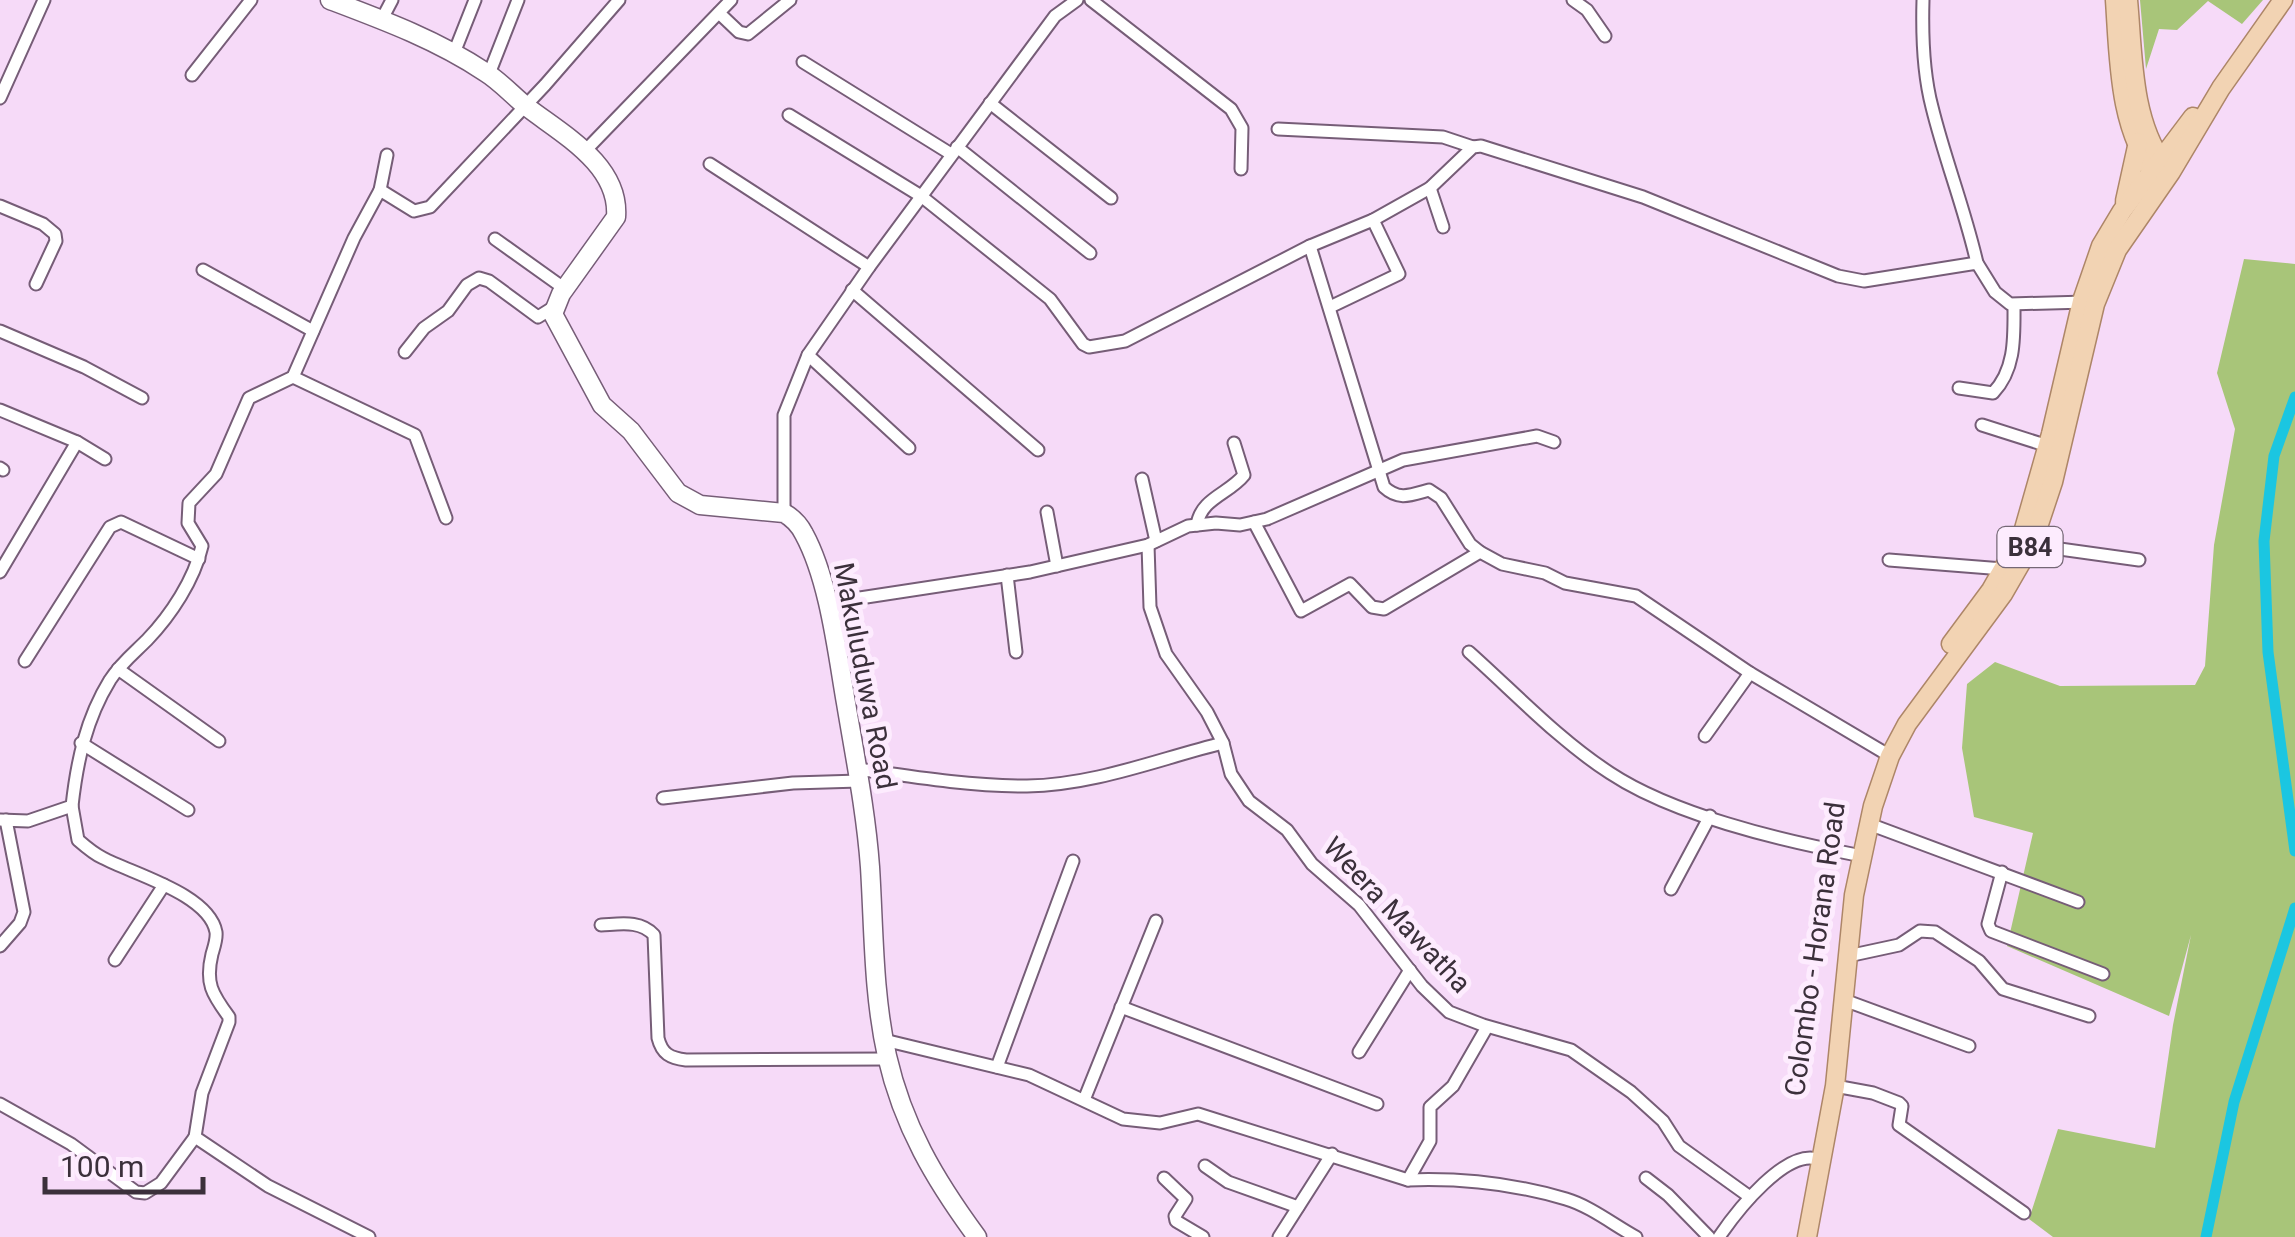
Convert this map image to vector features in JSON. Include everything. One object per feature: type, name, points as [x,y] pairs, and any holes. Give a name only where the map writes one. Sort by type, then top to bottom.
[{"type":"main road","points":[[2115,0],[2120,78],[2138,142],[2161,171]]},
{"type":"main road","points":[[2128,0],[2136,87],[2161,171]]},
{"type":"main road","name":"B84","points":[[2089,302],[2101,246],[2122,211],[2161,171],[2283,0]]},
{"type":"main road","name":"B84","points":[[2089,302],[2185,126],[2221,88]]},
{"type":"main road","points":[[2143,116],[2161,127],[2185,126]]},
{"type":"main road","points":[[2122,211],[2138,142]]},
{"type":"main road","name":"Colombo - Horana Road","points":[[1798,1237],[1835,1086],[1854,894],[1885,754],[1898,718],[2022,536],[2089,302]]},
{"type":"main road","name":"Colombo - Horana Road","points":[[1807,1237],[1836,1006],[1841,927],[1864,795],[1885,754],[2004,594],[2031,545],[2053,482],[2089,302]]},
{"type":"street","points":[[0,98],[44,0]]},
{"type":"street","points":[[192,75],[251,0]]},
{"type":"street","points":[[330,0],[454,53],[489,74],[585,151],[610,186],[616,217],[565,289],[554,308],[554,319],[602,405],[631,431],[678,493],[700,505],[784,512],[784,415],[808,355],[868,267],[1055,16],[1076,0]]},
{"type":"street","points":[[382,20],[392,0]]},
{"type":"street","points":[[454,53],[475,0]]},
{"type":"street","points":[[489,74],[518,0]]},
{"type":"street","points":[[380,190],[403,207],[422,211],[525,106],[619,0]]},
{"type":"street","points":[[585,151],[731,0]]},
{"type":"street","points":[[719,13],[739,32],[748,34],[790,0]]},
{"type":"street","points":[[1091,0],[1231,109],[1242,128],[1242,169]]},
{"type":"street","points":[[1574,0],[1588,10],[1605,36]]},
{"type":"street","points":[[1922,0],[1922,32],[1932,106],[1963,202],[1977,263],[1996,292],[2014,304],[2089,302]]},
{"type":"street","points":[[803,62],[954,150],[1090,253]]},
{"type":"street","points":[[990,103],[1111,198]]},
{"type":"street","points":[[790,114],[920,196],[1050,298],[1082,344],[1090,347],[1125,341],[1310,246],[1373,220],[1430,188],[1473,147]]},
{"type":"street","points":[[1278,128],[1443,138],[1481,146],[1642,197],[1838,276],[1864,281],[1977,263]]},
{"type":"street","points":[[0,1104],[71,1144],[136,1192],[145,1193],[160,1183],[195,1137],[202,1093],[229,1016],[209,988],[207,974],[217,934],[210,917],[194,903],[164,885],[99,857],[78,840],[72,806],[81,743],[108,682],[167,618],[199,559],[202,546],[188,523],[189,504],[216,474],[249,398],[293,377],[354,238],[380,190],[387,155]]},
{"type":"street","points":[[710,164],[868,267]]},
{"type":"street","points":[[1430,188],[1443,227]]},
{"type":"street","points":[[0,206],[43,224],[55,234],[56,241],[36,284]]},
{"type":"street","points":[[1330,307],[1399,274],[1373,220]]},
{"type":"street","points":[[495,239],[565,289]]},
{"type":"street","points":[[1310,246],[1384,486],[1392,494],[1401,497],[1430,490],[1441,498],[1470,544],[1502,564],[1545,572],[1566,583],[1636,596],[1750,673],[1885,754]]},
{"type":"street","points":[[203,270],[312,331]]},
{"type":"street","points":[[405,352],[424,328],[448,311],[467,285],[479,278],[489,281],[538,317],[554,308]]},
{"type":"street","points":[[852,290],[1038,450]]},
{"type":"street","points":[[1958,388],[1993,393],[1997,390],[2010,368],[2014,304]]},
{"type":"street","points":[[0,331],[84,366],[142,398]]},
{"type":"street","points":[[808,355],[909,448]]},
{"type":"street","points":[[293,377],[415,435],[446,518]]},
{"type":"street","points":[[0,410],[77,442],[105,459]]},
{"type":"street","points":[[1982,425],[2048,446]]},
{"type":"street","points":[[826,603],[1057,566],[1152,543],[1197,525],[1254,522],[1403,460],[1537,436],[1554,442]]},
{"type":"street","points":[[0,572],[77,442]]},
{"type":"street","points":[[1197,525],[1204,505],[1244,475],[1234,443]]},
{"type":"street","name":"Weera Mawatha","points":[[1142,479],[1152,543],[1150,607],[1166,654],[1207,712],[1223,743],[1231,774],[1249,800],[1287,830],[1312,864],[1359,905],[1449,1012],[1487,1027],[1572,1050],[1631,1092],[1663,1121],[1679,1146],[1750,1198]]},
{"type":"street","name":"Makuluduwa Road","points":[[784,512],[806,537],[826,603],[858,775],[870,865],[872,951],[888,1060],[929,1169],[977,1237]]},
{"type":"street","points":[[1047,512],[1057,566]]},
{"type":"street","points":[[25,661],[110,527],[121,522],[199,559]]},
{"type":"street","points":[[1254,522],[1301,611],[1344,584],[1350,584],[1372,607],[1384,609],[1480,552]]},
{"type":"street","points":[[2031,545],[2138,560]]},
{"type":"street","points":[[1889,560],[2003,569]]},
{"type":"street","points":[[1008,575],[1016,652]]},
{"type":"street","points":[[1469,652],[1572,745],[1612,775],[1710,816],[1786,841],[1852,854]]},
{"type":"street","points":[[118,669],[219,740]]},
{"type":"street","points":[[1705,736],[1750,673]]},
{"type":"street","points":[[81,743],[188,810]]},
{"type":"street","points":[[662,798],[858,775],[1030,786],[1140,768],[1223,743]]},
{"type":"street","points":[[0,946],[20,923],[24,912],[3,820],[28,821],[72,806]]},
{"type":"street","points":[[1671,889],[1710,816]]},
{"type":"street","points":[[1869,824],[2078,902]]},
{"type":"street","points":[[997,1067],[1073,861]]},
{"type":"street","points":[[2002,872],[1988,924],[1991,931],[2103,974]]},
{"type":"street","points":[[115,960],[164,885]]},
{"type":"street","points":[[1084,1100],[1156,921]]},
{"type":"street","points":[[602,925],[634,924],[644,926],[654,935],[658,1038],[670,1057],[888,1060]]},
{"type":"street","points":[[1848,956],[1899,945],[1920,931],[1934,932],[1979,962],[2003,989],[2089,1016]]},
{"type":"street","points":[[1359,1052],[1410,970]]},
{"type":"street","points":[[1844,1000],[1970,1046]]},
{"type":"street","points":[[1121,1008],[1376,1104]]},
{"type":"street","points":[[1408,1180],[1430,1140],[1430,1107],[1453,1086],[1487,1027]]},
{"type":"street","points":[[884,1040],[1030,1075],[1123,1119],[1160,1123],[1198,1114],[1408,1180],[1442,1178],[1504,1185],[1569,1200],[1636,1237]]},
{"type":"street","points":[[1835,1086],[1873,1092],[1898,1103],[1902,1106],[1899,1124],[2024,1212]]},
{"type":"street","points":[[195,1137],[268,1186],[369,1237]]},
{"type":"street","points":[[1278,1237],[1332,1154]]},
{"type":"street","points":[[1719,1237],[1750,1198],[1792,1160],[1816,1158]]},
{"type":"street","points":[[1205,1166],[1228,1182],[1298,1206]]},
{"type":"street","points":[[1164,1178],[1186,1199],[1176,1221],[1203,1237]]},
{"type":"street","points":[[1646,1178],[1668,1194],[1709,1237]]},
{"type":"green space","points":[[2140,0],[2263,0],[2242,24],[2208,1],[2177,30],[2159,29],[2146,69]]},
{"type":"green space","points":[[2244,259],[2295,264],[2295,1237],[2053,1237],[2029,1219],[2058,1129],[2155,1148],[2191,935],[2169,1016],[2007,946],[2033,833],[1974,817],[1962,748],[1967,684],[1995,662],[2060,686],[2195,685],[2205,666],[2214,545],[2235,429],[2217,373]]},
{"type":"waterway","points":[[2295,397],[2274,456],[2264,541],[2268,652],[2295,851]]},
{"type":"waterway","points":[[2206,1237],[2234,1102],[2295,908]]}]
